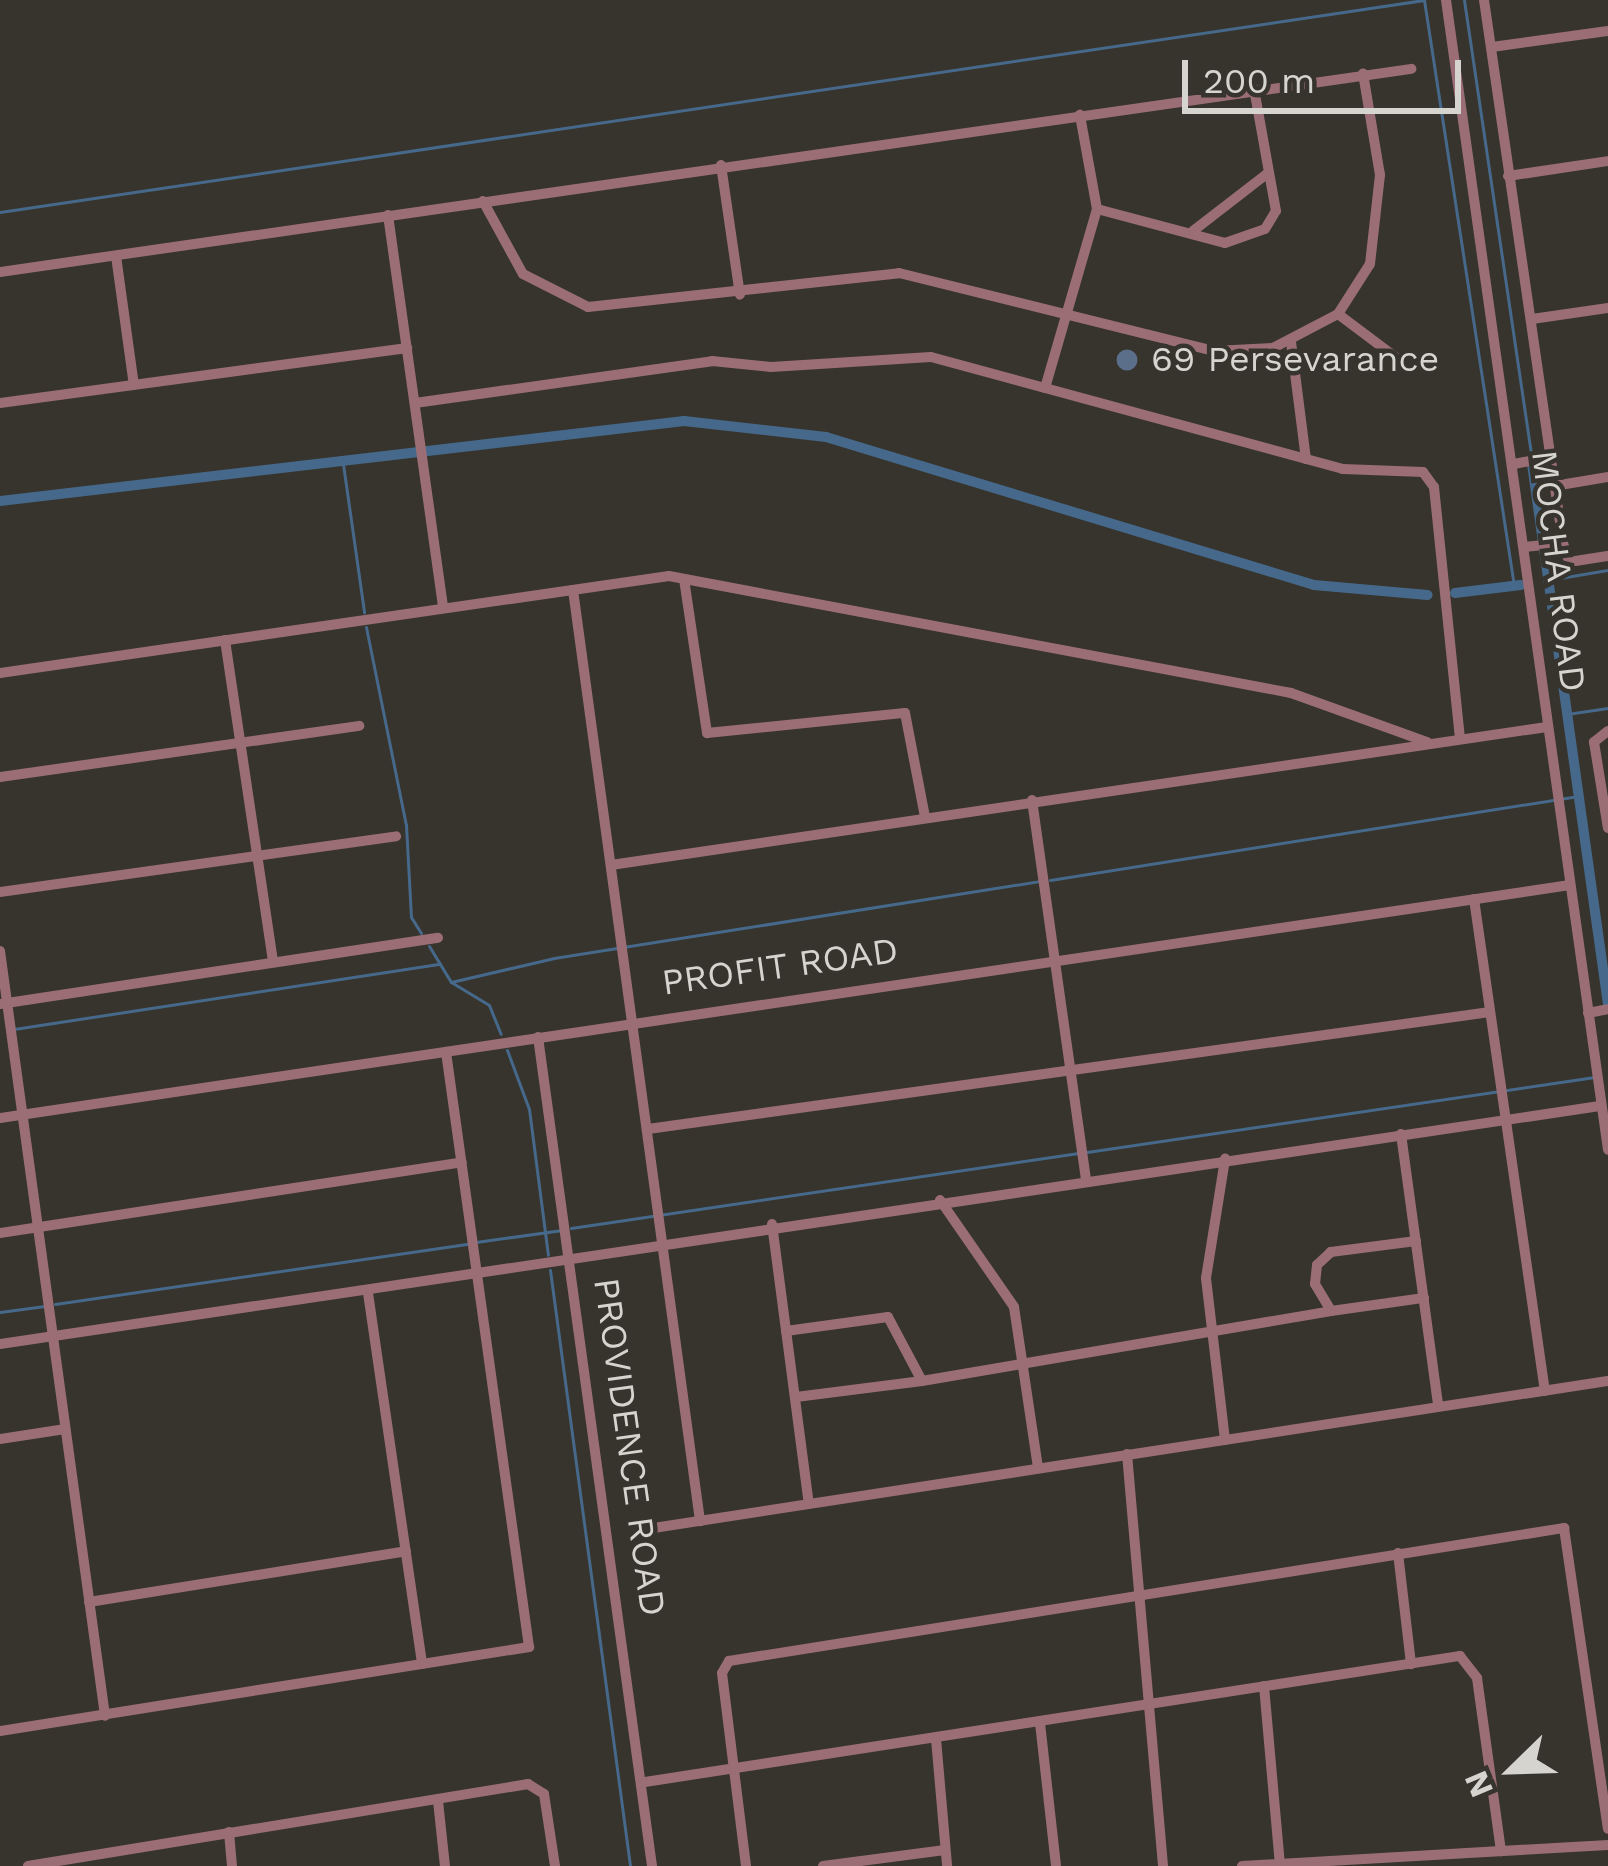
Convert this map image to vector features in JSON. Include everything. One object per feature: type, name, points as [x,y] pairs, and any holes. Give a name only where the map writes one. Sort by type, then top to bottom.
[{"type":"street","name":"MOCHA ROAD","points":[[1446,0],[1528,546],[1570,885],[1598,1011],[1601,1106],[1608,1150]]},
{"type":"street","points":[[1484,0],[1532,319],[1554,486],[1556,544],[1570,562],[1608,556]]},
{"type":"street","points":[[1492,47],[1608,31]]},
{"type":"street","points":[[0,272],[1411,69]]},
{"type":"street","points":[[483,201],[523,274],[564,301],[614,310],[899,273],[1214,351],[1291,342],[1338,314],[1379,236],[1380,175],[1363,73]]},
{"type":"street","points":[[1097,209],[1225,243],[1265,229],[1276,211],[1254,89]]},
{"type":"street","points":[[1045,388],[1061,312],[1097,209],[1080,115]]},
{"type":"street","points":[[1508,176],[1608,161]]},
{"type":"street","points":[[721,165],[740,295]]},
{"type":"street","points":[[1193,231],[1268,173]]},
{"type":"street","points":[[388,215],[443,608]]},
{"type":"street","points":[[116,256],[134,386]]},
{"type":"street","points":[[1532,319],[1608,308]]},
{"type":"street","points":[[1338,314],[1402,362]]},
{"type":"street","points":[[1291,342],[1306,459]]},
{"type":"street","points":[[0,403],[407,348]]},
{"type":"street","points":[[415,403],[712,361],[771,367],[931,357],[1306,459],[1423,472],[1431,480],[1460,738]]},
{"type":"street","points":[[1514,464],[1549,458]]},
{"type":"street","points":[[1554,486],[1608,477]]},
{"type":"street","points":[[1528,546],[1556,544]]},
{"type":"street","points":[[0,673],[573,590],[684,579],[1291,693],[1427,742]]},
{"type":"street","points":[[684,579],[707,734],[905,712],[925,817]]},
{"type":"street","points":[[573,590],[700,1521]]},
{"type":"street","points":[[225,640],[274,961]]},
{"type":"street","points":[[0,777],[359,725]]},
{"type":"street","points":[[611,865],[1547,727]]},
{"type":"street","points":[[1608,731],[1594,742],[1608,829]]},
{"type":"street","points":[[1032,800],[1086,1179]]},
{"type":"street","points":[[0,892],[396,836]]},
{"type":"street","name":"PROFIT ROAD","points":[[0,1118],[446,1052],[632,1019],[1570,885]]},
{"type":"street","points":[[1474,898],[1544,1390]]},
{"type":"street","points":[[4,1003],[438,938]]},
{"type":"street","points":[[0,951],[105,1716]]},
{"type":"street","points":[[648,1129],[1490,1012]]},
{"type":"street","name":"PROVIDENCE ROAD","points":[[538,1037],[645,1782],[652,1866]]},
{"type":"street","points":[[0,1731],[529,1647],[446,1052]]},
{"type":"street","points":[[0,1344],[477,1276],[664,1240],[1601,1106]]},
{"type":"street","points":[[1401,1134],[1438,1404]]},
{"type":"street","points":[[1225,1440],[1206,1278],[1226,1159]]},
{"type":"street","points":[[0,1233],[462,1162]]},
{"type":"street","points":[[940,1200],[1014,1306],[1038,1468]]},
{"type":"street","points":[[772,1224],[808,1504]]},
{"type":"street","points":[[1331,1311],[1315,1284],[1322,1256],[1416,1241]]},
{"type":"street","points":[[368,1293],[422,1664]]},
{"type":"street","points":[[796,1397],[922,1381],[1424,1298]]},
{"type":"street","points":[[786,1331],[888,1317],[922,1381]]},
{"type":"street","points":[[646,1529],[1608,1381]]},
{"type":"street","points":[[0,1439],[64,1430]]},
{"type":"street","points":[[1127,1454],[1163,1866]]},
{"type":"street","points":[[746,1866],[722,1673],[729,1661],[1564,1528],[1608,1829]]},
{"type":"street","points":[[89,1602],[406,1551]]},
{"type":"street","points":[[1398,1553],[1411,1664]]},
{"type":"street","points":[[645,1782],[735,1772],[1460,1656],[1473,1666],[1501,1852]]},
{"type":"street","points":[[1264,1686],[1280,1864]]},
{"type":"street","points":[[1040,1723],[1056,1865]]},
{"type":"street","points":[[936,1739],[946,1866]]},
{"type":"street","points":[[28,1866],[534,1785],[544,1794],[555,1866]]},
{"type":"street","points":[[438,1801],[445,1866]]},
{"type":"street","points":[[229,1832],[232,1866]]},
{"type":"street","points":[[1242,1866],[1608,1845]]},
{"type":"street","points":[[823,1866],[945,1850]]},
{"type":"waterway","points":[[0,212],[1424,0],[1514,586]]},
{"type":"waterway","points":[[1464,0],[1531,455]]},
{"type":"waterway","points":[[0,501],[684,421],[826,437],[1314,585],[1428,595]]},
{"type":"waterway","points":[[342,457],[364,612]]},
{"type":"waterway","points":[[1532,464],[1608,1004]]},
{"type":"waterway","points":[[1548,580],[1608,570]]},
{"type":"waterway","points":[[1455,593],[1521,585]]},
{"type":"waterway","points":[[366,627],[406,825],[411,917],[421,933]]},
{"type":"waterway","points":[[1567,714],[1608,708]]},
{"type":"waterway","points":[[1050,880],[1578,796]]},
{"type":"waterway","points":[[451,982],[554,958],[1041,881]]},
{"type":"waterway","points":[[429,946],[451,982],[489,1005],[501,1034]]},
{"type":"waterway","points":[[14,1029],[440,964]]},
{"type":"waterway","points":[[507,1050],[529,1109],[548,1255]]},
{"type":"waterway","points":[[1087,1152],[1594,1077]]},
{"type":"waterway","points":[[571,1228],[1078,1153]]},
{"type":"waterway","points":[[476,1242],[562,1230]]},
{"type":"waterway","points":[[55,1304],[467,1244]]},
{"type":"waterway","points":[[550,1270],[630,1866]]},
{"type":"waterway","points":[[0,1312],[45,1306]]},
{"type":"place","name":"69 Persevarance","points":[[1127,360]]}]
